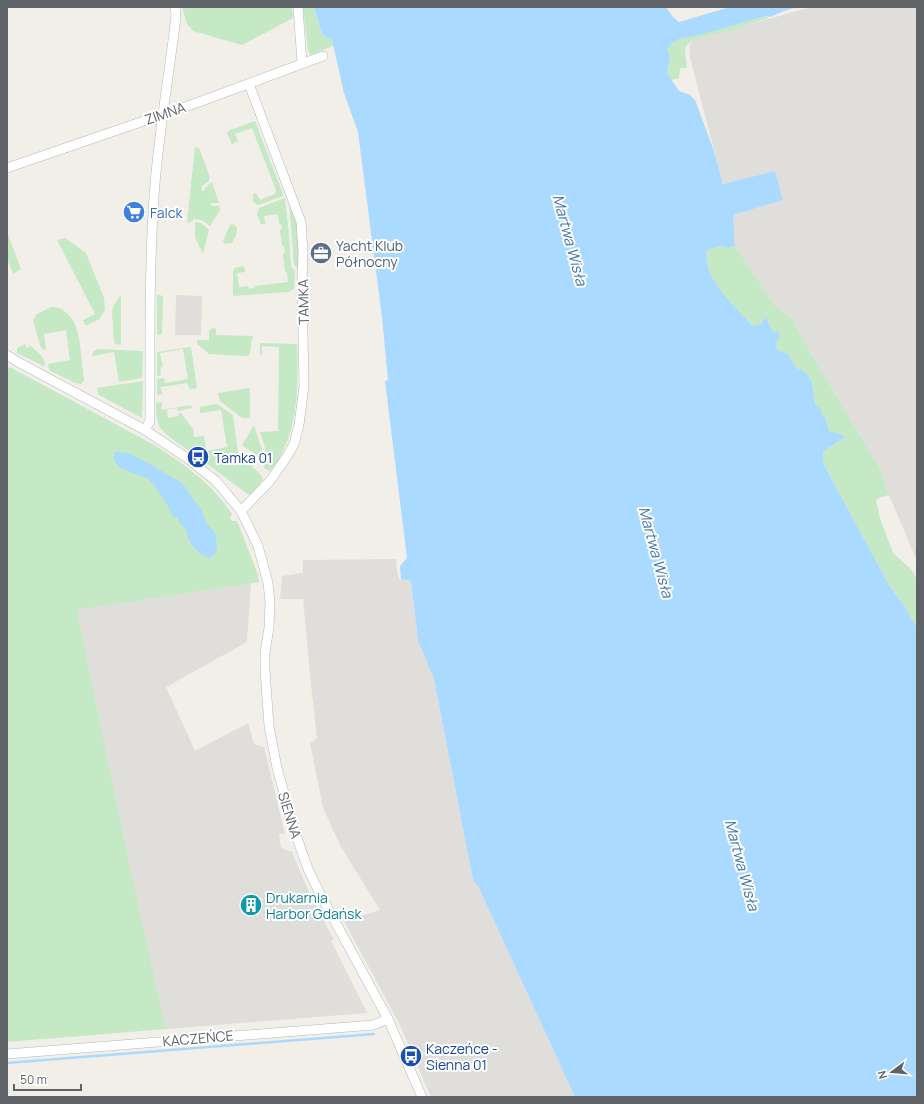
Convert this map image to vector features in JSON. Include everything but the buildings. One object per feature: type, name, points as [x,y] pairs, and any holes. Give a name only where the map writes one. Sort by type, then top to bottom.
[{"type":"street","points":[[145,430],[150,421],[150,289],[157,157],[176,16],[175,7]]},
{"type":"street","points":[[298,7],[302,63]]},
{"type":"street","name":"ZIMNA","points":[[7,168],[249,84],[323,56]]},
{"type":"street","name":"TAMKA","points":[[241,511],[270,481],[294,444],[299,425],[304,386],[302,282],[303,252],[301,222],[249,84]]},
{"type":"street","name":"SIENNA","points":[[7,354],[18,362],[145,430],[187,458],[216,481],[241,511],[258,546],[268,582],[270,628],[265,652],[267,705],[274,754],[284,797],[308,869],[388,1019],[422,1097]]},
{"type":"street","name":"KACZEŃCE","points":[[7,1054],[373,1025],[388,1019]]},
{"type":"shaded area","points":[[812,7],[917,7],[917,561],[889,495],[879,467],[793,320],[775,306],[735,246],[733,215],[783,200],[775,171],[723,184],[690,58],[689,46],[693,40]]},
{"type":"shaded area","points":[[176,295],[202,296],[201,335],[175,335]]},
{"type":"shaded area","points":[[396,559],[399,579],[411,581],[418,641],[434,679],[473,880],[478,886],[575,1097],[431,1097],[400,1025],[344,921],[380,910],[341,847],[323,808],[310,743],[317,738],[303,599],[280,599],[282,576],[303,573],[303,560]]},
{"type":"shaded area","points":[[251,583],[247,642],[166,687],[195,751],[248,723],[254,744],[264,747],[285,834],[279,834],[281,848],[292,852],[309,892],[334,940],[331,941],[367,1013],[166,1029],[127,852],[77,610]]},
{"type":"green space","points":[[182,7],[292,7],[293,18],[242,45],[193,31],[187,24]]},
{"type":"green space","points":[[303,7],[314,7],[322,34],[332,40],[333,46],[310,54],[308,50]]},
{"type":"green space","points":[[766,16],[768,18],[737,29],[693,40],[686,46],[685,51],[687,68],[680,68],[679,78],[671,80],[667,73],[670,57],[667,49],[672,43],[679,39],[700,35]]},
{"type":"green space","points":[[255,121],[283,194],[283,196],[258,205],[253,202],[253,194],[256,193],[260,200],[275,194],[276,190],[252,128],[235,134],[238,141],[232,144],[227,133],[228,131]]},
{"type":"green space","points":[[195,147],[199,148],[210,177],[209,181],[202,186],[202,191],[204,191],[205,188],[212,182],[219,203],[211,203],[211,206],[219,206],[220,210],[210,226],[202,220],[193,219],[193,221],[187,223]]},
{"type":"green space","points":[[285,198],[291,267],[295,271],[294,288],[288,292],[233,296],[233,272],[235,268],[244,266],[245,272],[237,273],[239,287],[248,286],[249,289],[255,288],[255,286],[288,282],[287,272],[285,272],[283,253],[285,253],[284,246],[282,246],[280,230],[282,230],[281,224],[279,224],[278,214],[264,216],[265,224],[261,224],[257,214],[259,208]]},
{"type":"green space","points":[[289,201],[297,222],[299,243],[298,268],[294,265]]},
{"type":"green space","points":[[195,222],[201,223],[209,230],[203,254],[195,237]]},
{"type":"green space","points":[[233,224],[237,228],[237,233],[232,243],[225,244],[223,241],[230,225]]},
{"type":"green space","points":[[7,232],[21,269],[13,274],[7,259]]},
{"type":"green space","points":[[65,238],[86,253],[104,298],[105,310],[101,317],[87,325],[85,325],[83,320],[95,314],[57,240]]},
{"type":"green space","points":[[720,246],[729,248],[735,246],[775,306],[793,320],[879,467],[889,495],[876,500],[880,518],[893,553],[911,569],[917,579],[917,628],[905,607],[889,585],[824,465],[823,452],[845,437],[840,434],[829,432],[825,417],[816,406],[812,382],[806,374],[795,367],[788,354],[777,350],[773,332],[766,317],[761,324],[753,326],[729,301],[715,282],[707,261],[707,250]]},
{"type":"green space","points":[[121,295],[121,345],[115,344],[114,342],[112,312],[114,305]]},
{"type":"green space","points":[[157,296],[163,296],[162,334],[159,335],[157,334]]},
{"type":"green space","points":[[51,307],[63,310],[75,323],[78,332],[84,381],[81,384],[75,383],[49,370],[48,364],[70,360],[66,330],[44,334],[46,350],[42,349],[40,345],[33,320],[37,314]]},
{"type":"green space","points":[[212,328],[216,329],[216,335],[254,336],[248,356],[209,354],[197,344],[197,340],[209,340],[209,331]]},
{"type":"green space","points":[[260,343],[297,344],[297,385],[295,412],[288,438],[280,457],[269,471],[264,468],[265,448],[260,432],[278,431],[279,347],[262,346],[262,355],[260,355]]},
{"type":"green space","points":[[25,344],[27,348],[31,346],[40,355],[45,362],[45,365],[43,366],[17,353],[17,348]]},
{"type":"green space","points":[[191,347],[197,388],[190,389],[187,383],[160,387],[163,394],[157,395],[157,379],[164,378],[165,383],[188,379],[183,349],[160,353],[163,367],[160,368],[161,375],[157,376],[157,352]]},
{"type":"green space","points":[[98,349],[143,351],[142,378],[119,382],[114,352],[92,356],[93,352]]},
{"type":"green space","points":[[10,367],[154,445],[197,475],[224,503],[232,514],[230,518],[232,521],[237,521],[258,575],[259,582],[77,610],[127,852],[166,1029],[7,1042],[7,369]]},
{"type":"green space","points":[[143,381],[142,418],[99,395],[97,388]]},
{"type":"green space","points":[[250,388],[250,418],[242,418],[220,401],[218,393]]},
{"type":"green space","points":[[162,402],[161,410],[191,405],[192,408],[178,411],[177,408],[167,410],[168,418],[178,416],[178,414],[181,413],[193,429],[194,437],[204,436],[206,451],[227,447],[221,410],[200,413],[200,407],[217,404],[233,415],[238,453],[261,475],[263,480],[253,493],[250,495],[246,493],[202,460],[203,458],[196,454],[195,455],[165,433],[159,425],[156,414],[156,403]]},
{"type":"green space","points":[[254,425],[262,450],[260,458],[242,445]]},
{"type":"water","name":"Martwa Wisła","points":[[314,7],[666,7],[673,17],[679,22],[730,7],[797,7],[770,17],[766,16],[700,35],[679,39],[672,43],[667,49],[670,57],[667,73],[679,91],[690,95],[695,100],[714,151],[723,184],[775,171],[783,200],[733,215],[735,246],[729,248],[720,246],[707,250],[707,261],[710,271],[721,291],[753,326],[761,324],[766,317],[773,332],[777,332],[781,337],[776,341],[777,350],[788,354],[795,367],[806,373],[812,382],[816,406],[822,410],[822,415],[825,417],[829,431],[845,437],[823,452],[824,465],[889,585],[905,607],[917,628],[917,1097],[575,1097],[478,886],[473,880],[434,679],[418,641],[411,581],[401,579],[400,566],[407,558],[385,381],[388,380],[382,317],[358,132],[344,93],[332,40],[322,34]]},
{"type":"water","points":[[116,452],[128,453],[150,464],[183,484],[201,510],[207,524],[215,533],[217,545],[216,552],[210,558],[200,554],[193,546],[178,518],[173,517],[162,496],[154,485],[147,478],[127,471],[117,464],[113,458]]},
{"type":"waterway","points":[[7,1063],[374,1034]]},
{"type":"place","name":"Falck","points":[[134,212]]},
{"type":"place","name":"Yacht Klub Północny","points":[[321,253]]},
{"type":"place","name":"Tamka 01","points":[[198,457]]},
{"type":"place","name":"Drukarnia Harbor Gdańsk","points":[[251,905]]},
{"type":"place","name":"Kaczeńce - Sienna 01","points":[[411,1056]]}]
